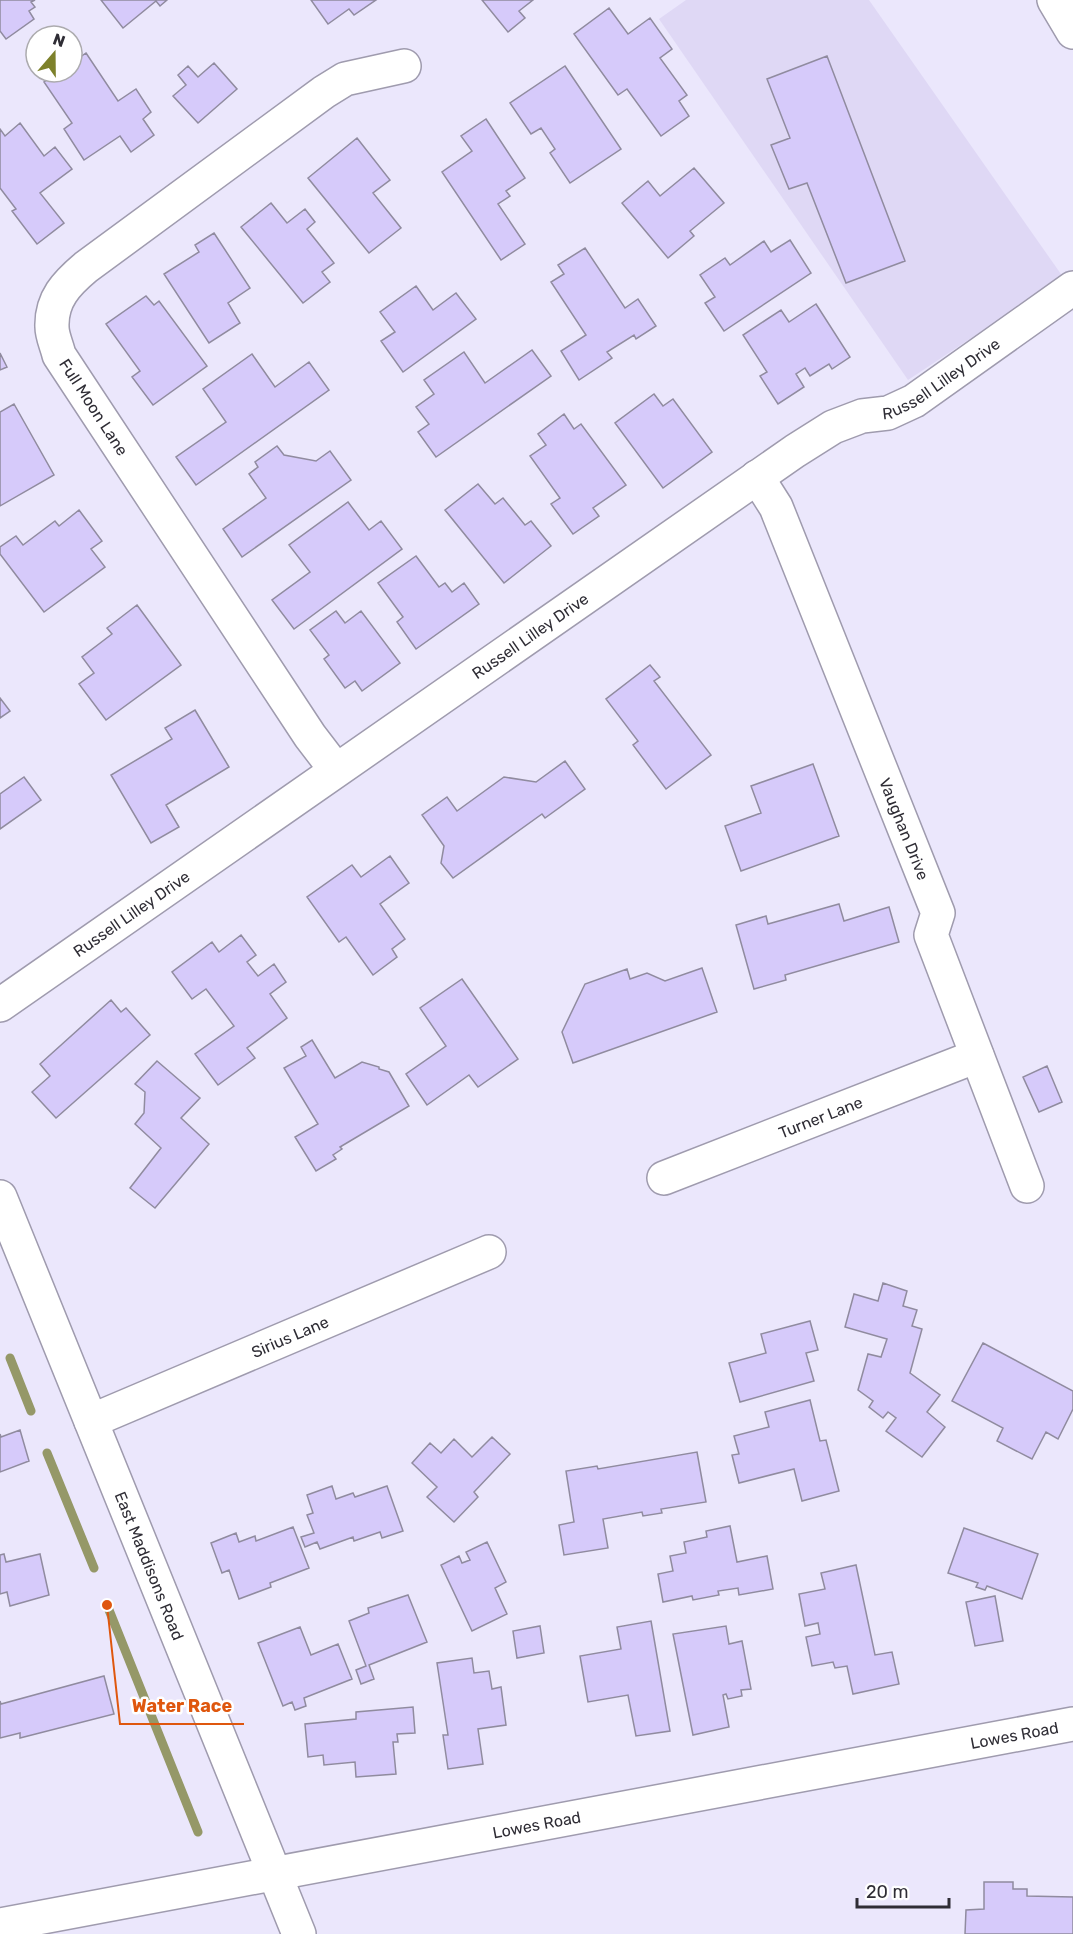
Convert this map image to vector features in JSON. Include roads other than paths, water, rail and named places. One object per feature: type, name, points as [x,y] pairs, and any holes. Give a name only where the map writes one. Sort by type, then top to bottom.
[{"type":"street","points":[[1054,0],[1073,32]]},
{"type":"street","name":"Full Moon Lane","points":[[336,770],[310,736],[59,355],[52,327],[56,299],[68,282],[96,260],[324,92],[345,79],[404,66]]},
{"type":"street","name":"Russell Lilley Drive","points":[[0,1005],[757,477],[833,427],[862,416],[888,413],[914,401],[1073,288]]},
{"type":"street","name":"Vaughan Drive","points":[[757,477],[776,507],[938,913],[931,935],[1027,1186]]},
{"type":"street","name":"Turner Lane","points":[[664,1178],[977,1056]]},
{"type":"street","name":"East Maddisons Road","points":[[0,1197],[299,1934]]},
{"type":"street","name":"Sirius Lane","points":[[91,1421],[489,1252]]},
{"type":"street","name":"Lowes Road","points":[[0,1925],[1073,1724]]},
{"type":"waterway","points":[[10,1358],[31,1411]]},
{"type":"waterway","points":[[47,1453],[94,1568]]},
{"type":"waterway","points":[[107,1605],[198,1832]]},
{"type":"place","name":"Water Race","points":[[107,1605]]}]
